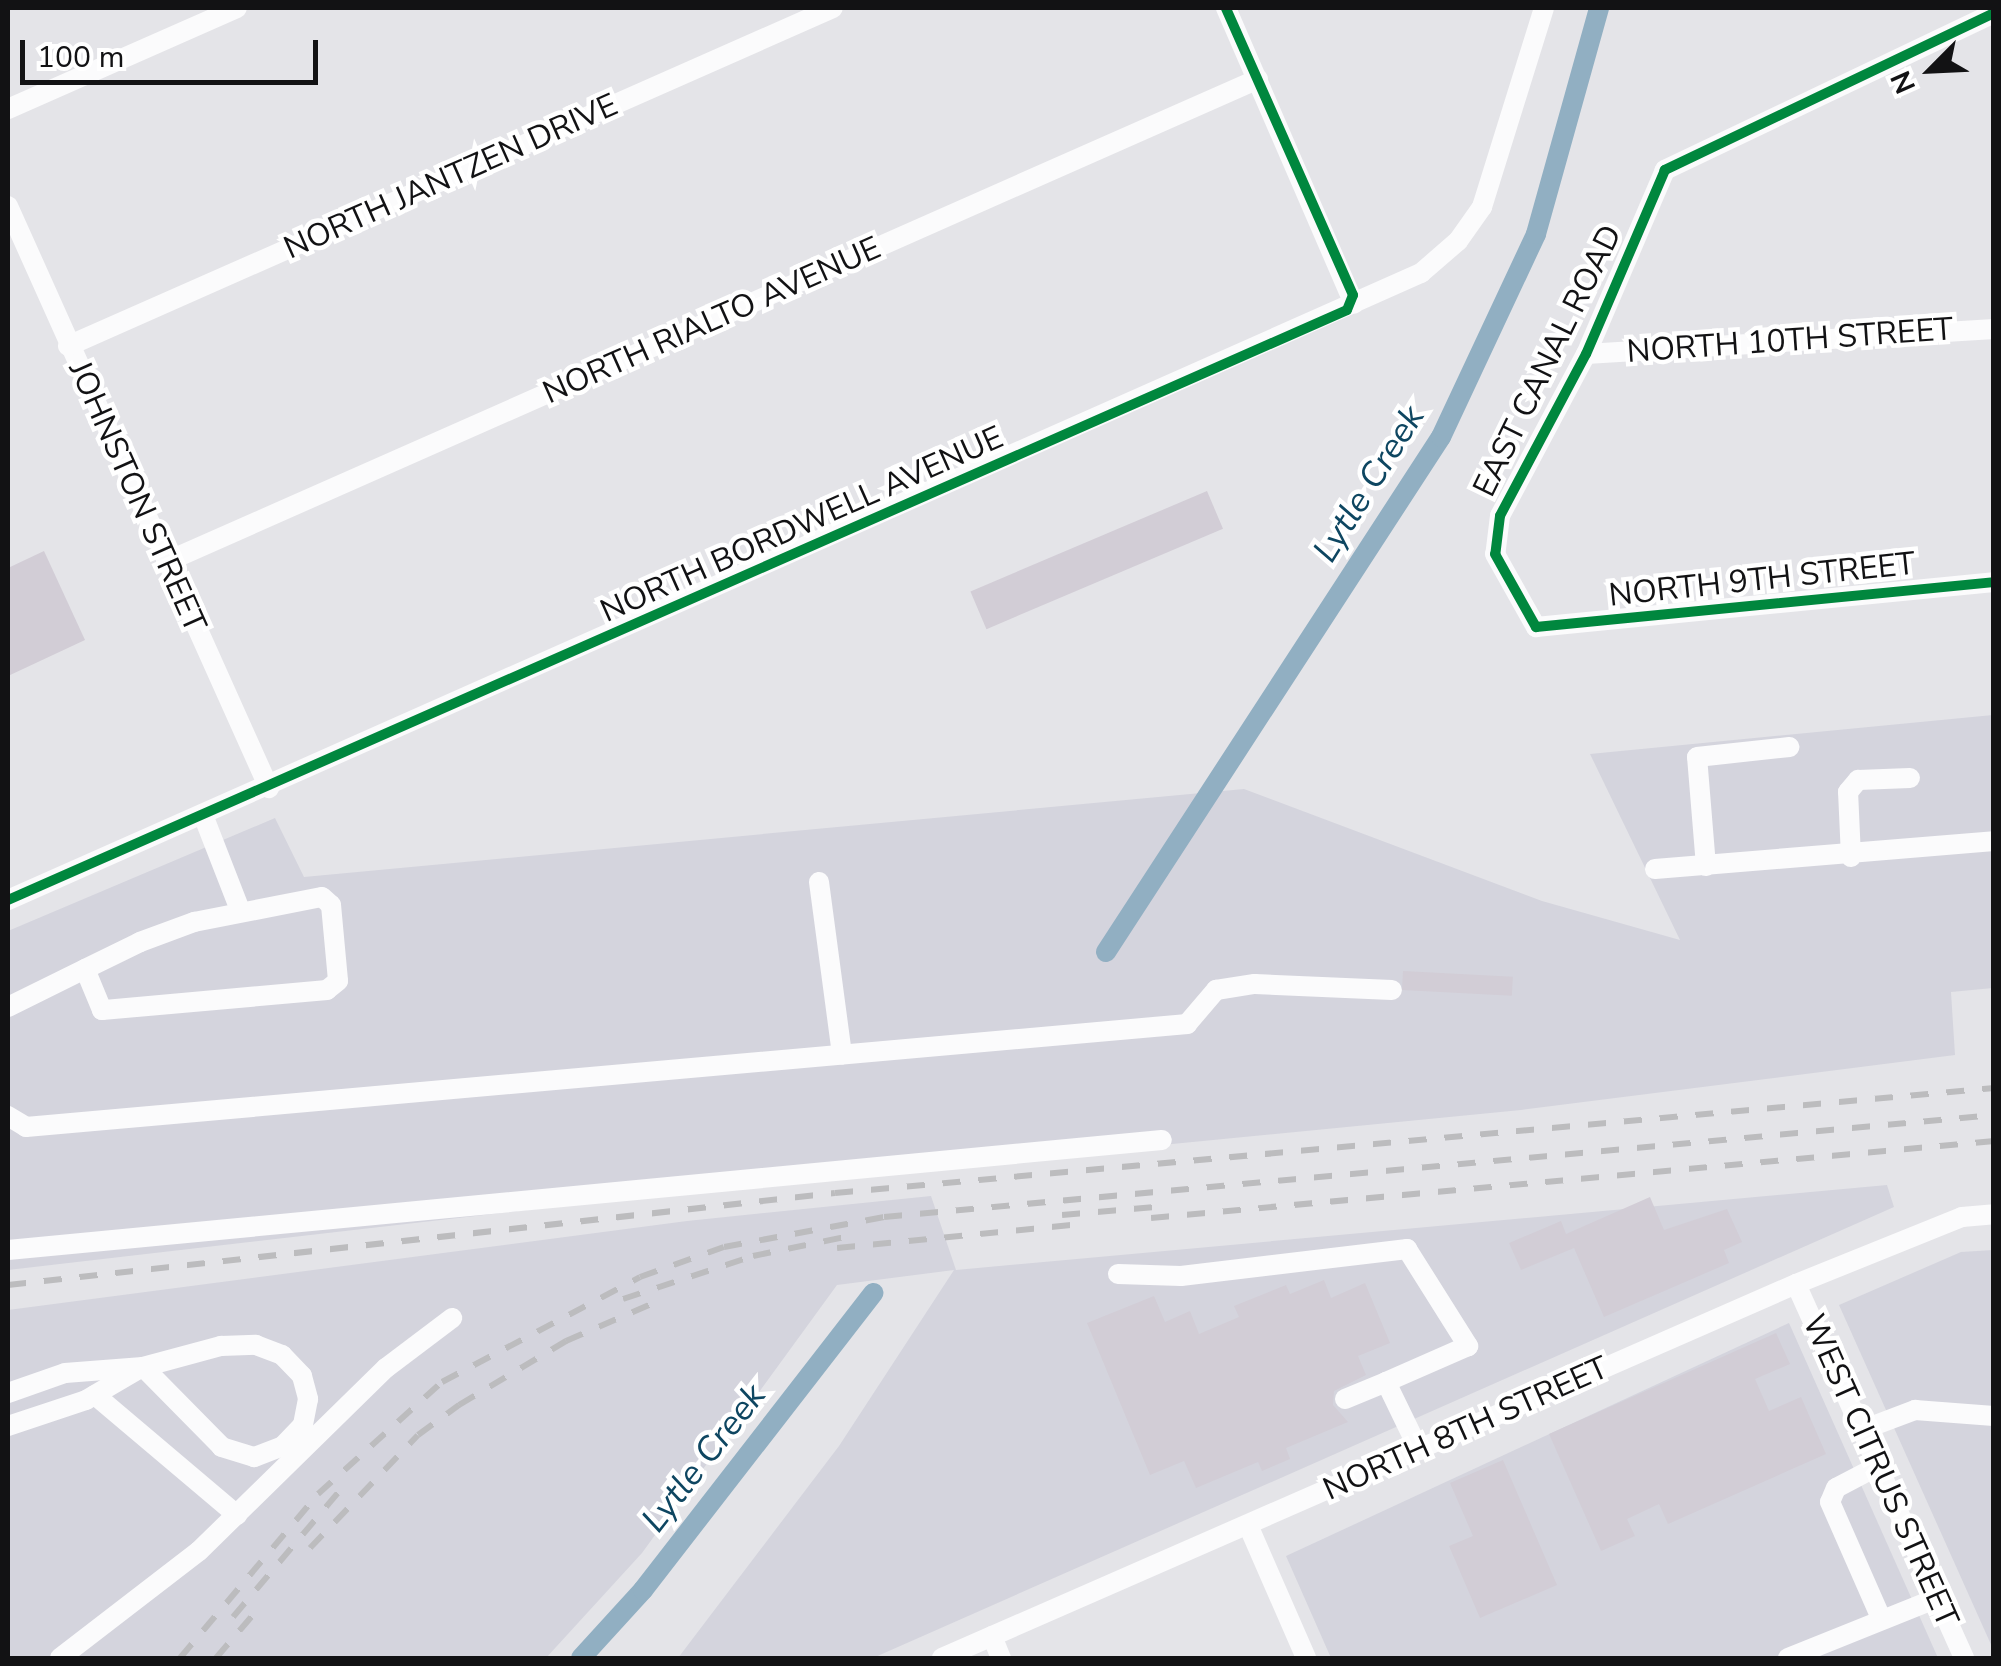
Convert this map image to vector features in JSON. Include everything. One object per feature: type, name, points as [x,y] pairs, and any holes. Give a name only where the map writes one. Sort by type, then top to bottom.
[{"type":"street","points":[[8,109],[237,8]]},
{"type":"street","name":"NORTH JANTZEN DRIVE","points":[[68,346],[833,8]]},
{"type":"street","points":[[1226,8],[1354,304]]},
{"type":"street","name":"NORTH BORDWELL AVENUE","points":[[8,900],[269,788],[1420,273],[1458,241],[1482,208],[1544,8]]},
{"type":"street","name":"EAST CANAL ROAD","points":[[1536,627],[1495,554],[1500,516],[1586,354],[1665,170],[1993,10]]},
{"type":"street","name":"NORTH RIALTO AVENUE","points":[[166,562],[1258,79]]},
{"type":"street","name":"JOHNSTON STREET","points":[[8,206],[269,788]]},
{"type":"street","name":"NORTH 10TH STREET","points":[[1586,354],[1994,329]]},
{"type":"street","name":"NORTH 9TH STREET","points":[[1536,627],[1994,582]]},
{"type":"street","points":[[1706,866],[1697,757],[1789,747]]},
{"type":"street","points":[[1851,857],[1848,792],[1858,780],[1910,778]]},
{"type":"street","points":[[202,816],[240,910]]},
{"type":"street","points":[[1655,868],[1851,857],[1994,841]]},
{"type":"street","points":[[819,882],[842,1054]]},
{"type":"street","points":[[8,1008],[85,969],[166,932],[240,910],[322,897],[331,905],[338,981],[328,990],[102,1010],[85,969]]},
{"type":"street","points":[[8,1116],[26,1127],[1187,1024],[1216,990],[1255,984],[1392,990]]},
{"type":"street","points":[[8,1250],[1162,1140]]},
{"type":"street","name":"NORTH 8TH STREET","points":[[942,1658],[1796,1284],[1962,1217],[1994,1214]]},
{"type":"street","points":[[1118,1274],[1181,1276],[1408,1249],[1468,1346],[1345,1399]]},
{"type":"street","name":"WEST CITRUS STREET","points":[[1796,1284],[1964,1658]]},
{"type":"street","points":[[60,1658],[237,1515],[300,1442],[452,1318]]},
{"type":"street","points":[[8,1393],[65,1373],[143,1367],[222,1346],[256,1345],[282,1355],[302,1376],[308,1399],[300,1442]]},
{"type":"street","points":[[143,1367],[222,1447],[254,1457],[300,1442]]},
{"type":"street","points":[[8,1426],[95,1395],[143,1367]]},
{"type":"street","points":[[1386,1382],[1418,1450]]},
{"type":"street","points":[[95,1395],[237,1515]]},
{"type":"street","points":[[1862,1430],[1914,1410],[1994,1416]]},
{"type":"street","points":[[1878,1466],[1836,1488],[1830,1502],[1881,1618]]},
{"type":"street","points":[[1248,1525],[1306,1658]]},
{"type":"street","points":[[1788,1658],[1937,1598]]},
{"type":"street","points":[[992,1636],[1001,1658]]},
{"type":"shaded area","points":[[1993,715],[1993,988],[1951,992],[1955,1055],[1521,1110],[701,1190],[8,1270],[8,931],[275,818],[304,877],[1244,789],[1542,901],[1680,940],[1590,754]]},
{"type":"shaded area","points":[[1887,1185],[1894,1207],[873,1658],[678,1658],[839,1446],[954,1270],[837,1285],[642,1553],[546,1658],[8,1658],[8,1310],[687,1221],[931,1196],[956,1270]]},
{"type":"shaded area","points":[[1993,1250],[1993,1649],[1839,1305],[1961,1252]]},
{"type":"shaded area","points":[[1789,1323],[1938,1658],[1331,1658],[1286,1556]]},
{"type":"building","points":[[1207,491],[1223,529],[986,629],[970,591]]},
{"type":"building","points":[[44,551],[85,640],[8,676],[8,568]]},
{"type":"building","points":[[1403,971],[1513,977],[1512,996],[1402,990]]},
{"type":"building","points":[[1650,1197],[1664,1230],[1727,1209],[1742,1242],[1724,1250],[1729,1263],[1604,1317],[1574,1248],[1521,1270],[1509,1243],[1561,1221],[1566,1234]]},
{"type":"building","points":[[1324,1280],[1331,1298],[1365,1283],[1390,1343],[1358,1356],[1366,1375],[1334,1391],[1333,1405],[1348,1422],[1286,1448],[1290,1459],[1262,1471],[1258,1462],[1196,1488],[1184,1461],[1150,1475],[1087,1323],[1154,1296],[1165,1322],[1190,1311],[1199,1334],[1239,1317],[1234,1306],[1286,1285],[1290,1294]]},
{"type":"building","points":[[1776,1333],[1790,1364],[1755,1379],[1769,1411],[1801,1397],[1826,1454],[1668,1524],[1659,1504],[1627,1519],[1635,1536],[1601,1551],[1549,1434]]},
{"type":"building","points":[[1503,1460],[1557,1585],[1480,1618],[1449,1546],[1473,1536],[1450,1483]]},
{"type":"waterway","name":"Lytle Creek","points":[[1106,952],[1441,437],[1536,234],[1599,8]]},
{"type":"waterway","name":"Lytle Creek","points":[[581,1658],[643,1590],[873,1293]]},
{"type":"railway","points":[[8,1285],[835,1193],[1994,1088]]},
{"type":"railway","points":[[180,1658],[318,1494],[442,1382],[640,1277],[724,1247],[884,1217],[1994,1115]]},
{"type":"railway","points":[[1151,1218],[1994,1141]]},
{"type":"railway","points":[[1062,1215],[1167,1206]]},
{"type":"railway","points":[[837,1248],[1081,1224]]},
{"type":"railway","points":[[623,1299],[753,1256],[854,1235]]},
{"type":"railway","points":[[310,1548],[418,1435],[459,1405],[566,1341],[651,1304]]},
{"type":"railway","points":[[233,1617],[343,1487]]},
{"type":"railway","points":[[216,1658],[258,1609]]},
{"type":"cycle path","points":[[8,900],[1347,310],[1353,295],[1226,8]]},
{"type":"cycle path","points":[[1994,13],[1665,170],[1586,354],[1500,516],[1495,554],[1536,627],[1994,582]]}]
